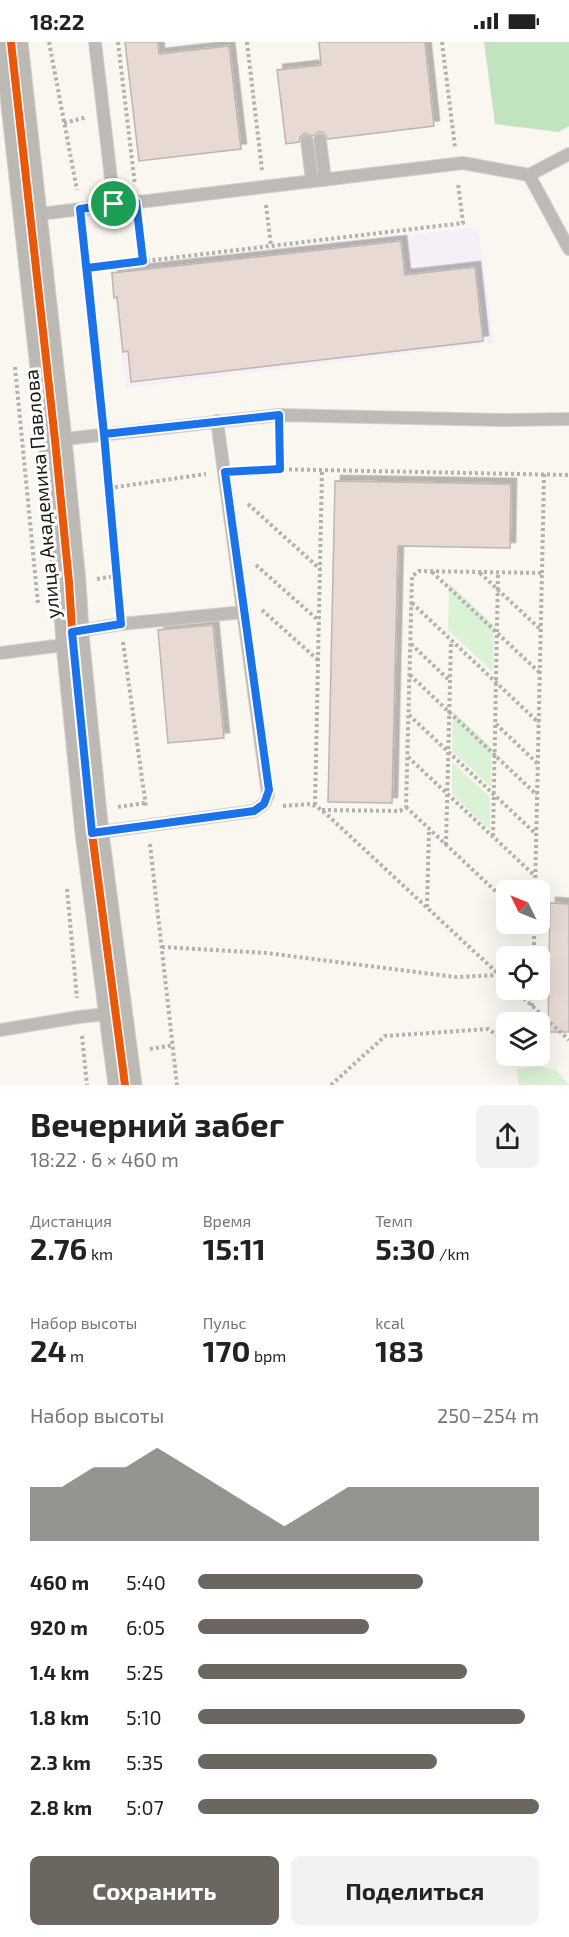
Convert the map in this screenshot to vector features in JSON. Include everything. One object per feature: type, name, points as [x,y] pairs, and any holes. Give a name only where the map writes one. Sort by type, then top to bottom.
[{"type":"street","name":"улица Академика Павлова","points":[[11,42],[55,440],[92,833],[125,1085]]},
{"type":"lane","points":[[95,42],[114,204]]},
{"type":"lane","points":[[314,140],[318,180]]},
{"type":"lane","points":[[31,215],[79,203],[136,202],[463,163],[529,175],[569,154]]},
{"type":"lane","points":[[529,175],[569,249]]},
{"type":"lane","points":[[55,440],[279,415],[502,420],[569,419]]},
{"type":"lane","points":[[92,833],[254,811],[260,808],[267,799],[269,790],[217,421]]},
{"type":"lane","points":[[0,653],[72,638],[121,624],[244,612]]},
{"type":"lane","points":[[0,1030],[117,1013]]},
{"type":"path","points":[[49,42],[79,203],[87,268],[121,624],[148,826],[177,1085]]},
{"type":"path","points":[[118,42],[143,261]]},
{"type":"path","points":[[247,42],[271,246]]},
{"type":"path","points":[[87,268],[463,223],[442,42]]},
{"type":"path","points":[[279,415],[280,469]]},
{"type":"path","points":[[109,488],[225,472],[280,469],[569,475]]},
{"type":"path","points":[[315,805],[322,470]]},
{"type":"path","points":[[535,880],[544,474]]},
{"type":"path","points":[[227,485],[320,569]]},
{"type":"path","points":[[235,546],[319,621]]},
{"type":"path","points":[[322,810],[400,812],[406,807],[412,576],[419,571],[542,573]]},
{"type":"path","points":[[431,571],[540,673]]},
{"type":"path","points":[[479,572],[541,630]]},
{"type":"path","points":[[493,836],[498,573]]},
{"type":"path","points":[[242,591],[318,660]]},
{"type":"path","points":[[411,603],[539,723]]},
{"type":"path","points":[[446,845],[451,640]]},
{"type":"path","points":[[410,644],[450,681]]},
{"type":"path","points":[[410,675],[537,795]]},
{"type":"path","points":[[409,714],[536,834]]},
{"type":"path","points":[[495,724],[538,764]]},
{"type":"path","points":[[408,756],[535,876]]},
{"type":"path","points":[[260,808],[315,805],[496,972]]},
{"type":"path","points":[[406,807],[496,892]]},
{"type":"path","points":[[427,908],[429,829]]},
{"type":"path","points":[[162,947],[266,953],[456,977],[496,975]]},
{"type":"path","points":[[526,1000],[569,1040]]},
{"type":"path","points":[[532,1000],[532,1006]]},
{"type":"path","points":[[331,1085],[385,1036],[488,1029],[496,1034]]},
{"type":"shaded area","points":[[478,227],[494,343],[126,388],[110,271]]},
{"type":"green space","points":[[484,42],[569,42],[569,126],[559,132],[495,124]]},
{"type":"green space","points":[[449,583],[494,625],[493,672],[448,630]]},
{"type":"green space","points":[[453,711],[491,747],[491,787],[452,751]]},
{"type":"green space","points":[[452,762],[490,797],[490,830],[452,794]]},
{"type":"green space","points":[[540,1066],[556,1070],[569,1085],[519,1085],[517,1069]]},
{"type":"building","points":[[125,42],[158,42],[159,54],[229,46],[241,149],[139,161]]},
{"type":"building","points":[[319,42],[425,42],[434,126],[328,139],[323,132],[318,132],[313,136],[305,133],[300,137],[299,142],[286,144],[277,70],[321,65]]},
{"type":"building","points":[[401,241],[405,275],[475,267],[483,341],[131,382],[128,351],[123,352],[112,273]]},
{"type":"building","points":[[335,481],[511,484],[510,548],[398,546],[392,803],[328,802]]},
{"type":"building","points":[[213,625],[224,738],[168,743],[158,630]]},
{"type":"building","points":[[550,903],[569,904],[569,1032],[550,1032]]},
{"type":"cycle path","points":[[11,42],[55,440],[92,833],[125,1085]]},
{"type":"route","points":[[136,202],[143,261],[87,268],[104,434],[279,415],[280,469],[225,472],[269,790],[264,804],[254,811],[92,833],[72,632],[121,624],[80,209],[114,204],[136,202]]}]
